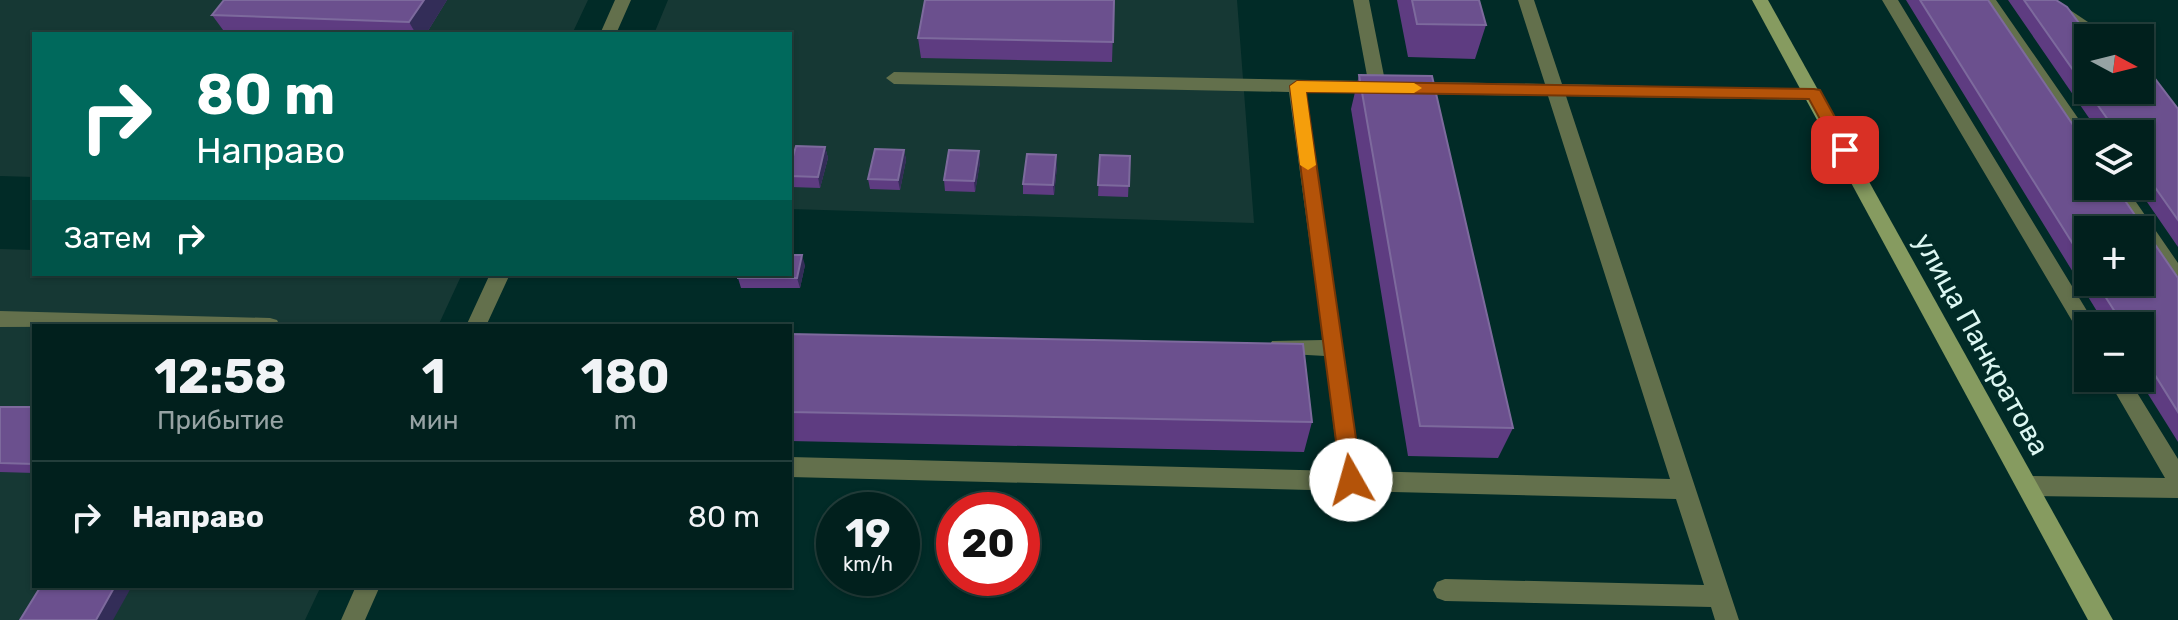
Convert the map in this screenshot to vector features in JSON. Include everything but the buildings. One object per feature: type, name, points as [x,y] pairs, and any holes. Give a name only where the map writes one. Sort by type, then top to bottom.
[{"type":"main road","name":"улица Панкратова","points":[[1760,0],[2101,620]]},
{"type":"main road","name":"улица Панкратова","points":[[1769,0],[1814,94]]},
{"type":"lane","points":[[609,32],[623,0]]},
{"type":"lane","points":[[1361,0],[1378,87]]},
{"type":"lane","points":[[1526,0],[1727,620]]},
{"type":"lane","points":[[1890,0],[2077,312]]},
{"type":"lane","points":[[1988,0],[2074,126]]},
{"type":"lane","points":[[2044,0],[2082,24]]},
{"type":"lane","points":[[894,78],[1814,94]]},
{"type":"lane","points":[[1297,86],[1351,480]]},
{"type":"lane","points":[[2125,200],[2178,278]]},
{"type":"lane","points":[[477,324],[499,276]]},
{"type":"lane","points":[[0,319],[193,324]]},
{"type":"lane","points":[[1254,347],[1334,348]]},
{"type":"lane","points":[[2125,392],[2178,479]]},
{"type":"lane","points":[[792,467],[1685,489]]},
{"type":"lane","points":[[2028,486],[2178,488]]},
{"type":"lane","points":[[353,620],[367,588]]},
{"type":"lane","points":[[1445,590],[1719,596]]},
{"type":"shaded area","points":[[0,0],[588,0],[573,32],[32,32],[32,177],[0,176]]},
{"type":"shaded area","points":[[668,0],[1237,0],[1254,223],[792,209],[792,32],[655,32]]},
{"type":"shaded area","points":[[0,249],[32,250],[32,276],[461,276],[439,324],[32,324],[32,588],[320,588],[305,620],[0,620]]},
{"type":"slow traffic","points":[[1308,165],[1297,86],[1414,88]]},
{"type":"route","points":[[1351,480],[1297,86],[1814,94],[1845,150]]}]
